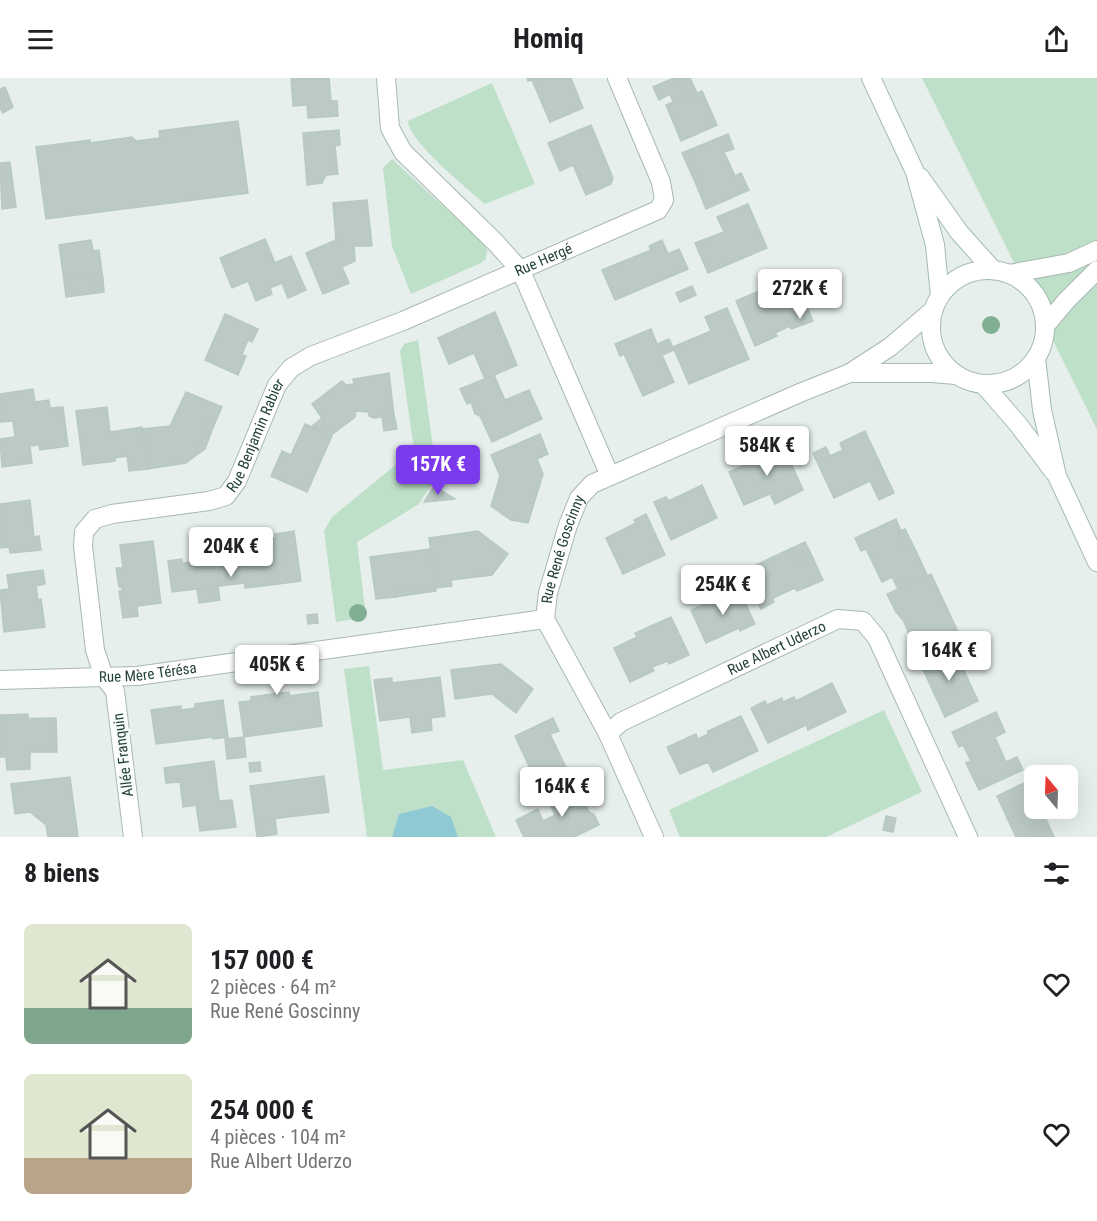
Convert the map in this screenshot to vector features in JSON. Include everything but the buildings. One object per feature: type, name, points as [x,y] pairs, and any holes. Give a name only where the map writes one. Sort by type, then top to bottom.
[{"type":"street","name":"Rue Hergé","points":[[386,78],[390,128],[403,152],[496,243],[521,271],[658,210],[664,200],[661,182],[617,78]]},
{"type":"street","points":[[871,78],[915,172],[934,244],[936,303],[930,329],[934,347],[943,363],[956,375],[969,382],[999,383],[1014,378],[1026,370],[1036,358],[1043,342],[1045,326],[1042,310],[1035,295],[1024,282],[1001,272],[959,232],[915,172]]},
{"type":"street","points":[[850,373],[890,347],[936,303],[954,281],[972,272],[1001,272],[1069,263],[1097,250]]},
{"type":"street","points":[[1045,326],[1097,270]]},
{"type":"street","points":[[521,271],[610,476]]},
{"type":"street","name":"Rue Benjamin Rabier","points":[[105,676],[95,650],[83,546],[84,532],[95,519],[112,514],[209,501],[226,496],[237,481],[277,385],[291,368],[311,356],[403,321],[521,271]]},
{"type":"street","points":[[1036,358],[1042,410],[1057,476]]},
{"type":"street","points":[[850,373],[956,375]]},
{"type":"street","name":"Rue René Goscinny","points":[[654,837],[608,734],[545,619],[548,593],[568,525],[579,498],[592,484],[850,373]]},
{"type":"street","points":[[983,384],[1017,423],[1057,476],[1097,562]]},
{"type":"street","name":"Rue Mère Térésa","points":[[0,680],[137,676],[545,619]]},
{"type":"street","name":"Rue Albert Uderzo","points":[[608,734],[621,722],[838,619],[863,621],[877,638],[968,837]]},
{"type":"street","name":"Allée Franquin","points":[[105,676],[115,691],[133,837]]},
{"type":"green space","points":[[922,78],[1097,78],[1097,430],[1087,409]]},
{"type":"green space","points":[[492,83],[535,184],[485,204],[428,152],[418,141],[408,121]]},
{"type":"green space","points":[[392,159],[484,244],[487,250],[486,259],[411,294],[392,246],[383,168]]},
{"type":"green space","points":[[418,340],[437,475],[419,504],[357,542],[366,617],[336,622],[324,531],[332,517],[414,450],[400,351],[404,344]]},
{"type":"green space","points":[[369,666],[383,770],[463,760],[496,837],[367,837],[344,669]]},
{"type":"green space","points":[[884,710],[922,792],[826,837],[680,837],[669,810]]},
{"type":"water","points":[[432,806],[451,817],[458,837],[392,837],[399,814]]}]
